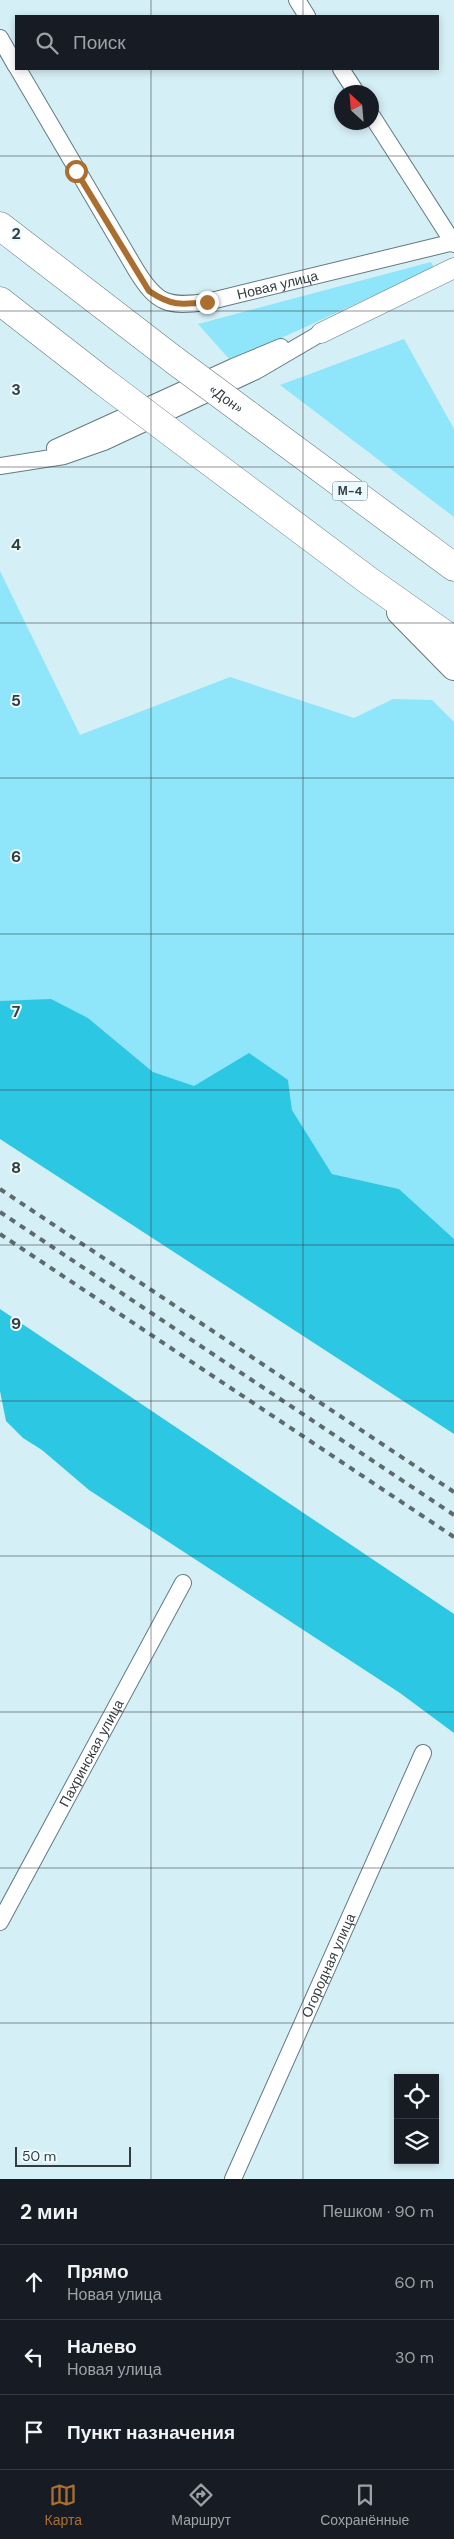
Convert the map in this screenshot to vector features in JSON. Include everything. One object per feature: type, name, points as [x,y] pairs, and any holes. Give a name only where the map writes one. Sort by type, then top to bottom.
[{"type":"highway","name":"«Дон»","points":[[0,226],[174,360],[454,568]]},
{"type":"highway","points":[[0,301],[104,382],[369,581],[454,641]]},
{"type":"main road","points":[[369,581],[454,667]]},
{"type":"street","points":[[297,0],[306,15]]},
{"type":"street","name":"Новая улица","points":[[0,38],[15,64]]},
{"type":"street","name":"Новая улица","points":[[18,70],[149,291],[162,300],[179,305],[207,302],[454,243]]},
{"type":"street","points":[[342,70],[351,85]]},
{"type":"street","points":[[379,127],[454,243]]},
{"type":"street","points":[[0,466],[64,456],[104,442],[256,371],[321,333],[454,268]]},
{"type":"street","name":"Пахринская улица","points":[[0,1922],[183,1583]]},
{"type":"street","name":"Огородная улица","points":[[233,2179],[423,1753]]},
{"type":"shaded area","points":[[431,262],[434,268],[231,361],[198,324]]},
{"type":"shaded area","points":[[404,339],[454,429],[454,517],[280,385]]},
{"type":"shaded area","points":[[0,571],[80,735],[230,677],[354,718],[393,699],[432,700],[454,722],[454,1239],[399,1189],[332,1174],[292,1110],[288,1080],[194,1087],[153,1072],[88,1018],[51,1000],[0,1001]]},
{"type":"shaded area","points":[[51,999],[88,1018],[153,1072],[194,1086],[249,1053],[288,1080],[292,1110],[332,1174],[399,1189],[454,1239],[454,1434],[0,1139],[0,1001]]},
{"type":"shaded area","points":[[0,1309],[454,1614],[454,1733],[400,1693],[89,1490],[42,1450],[23,1438],[6,1421],[0,1391]]},
{"type":"railway","points":[[0,1189],[454,1492]]},
{"type":"railway","points":[[0,1212],[454,1515]]},
{"type":"railway","points":[[0,1234],[454,1537]]},
{"type":"route","points":[[76,171],[149,291],[162,300],[179,305],[207,302]]}]
